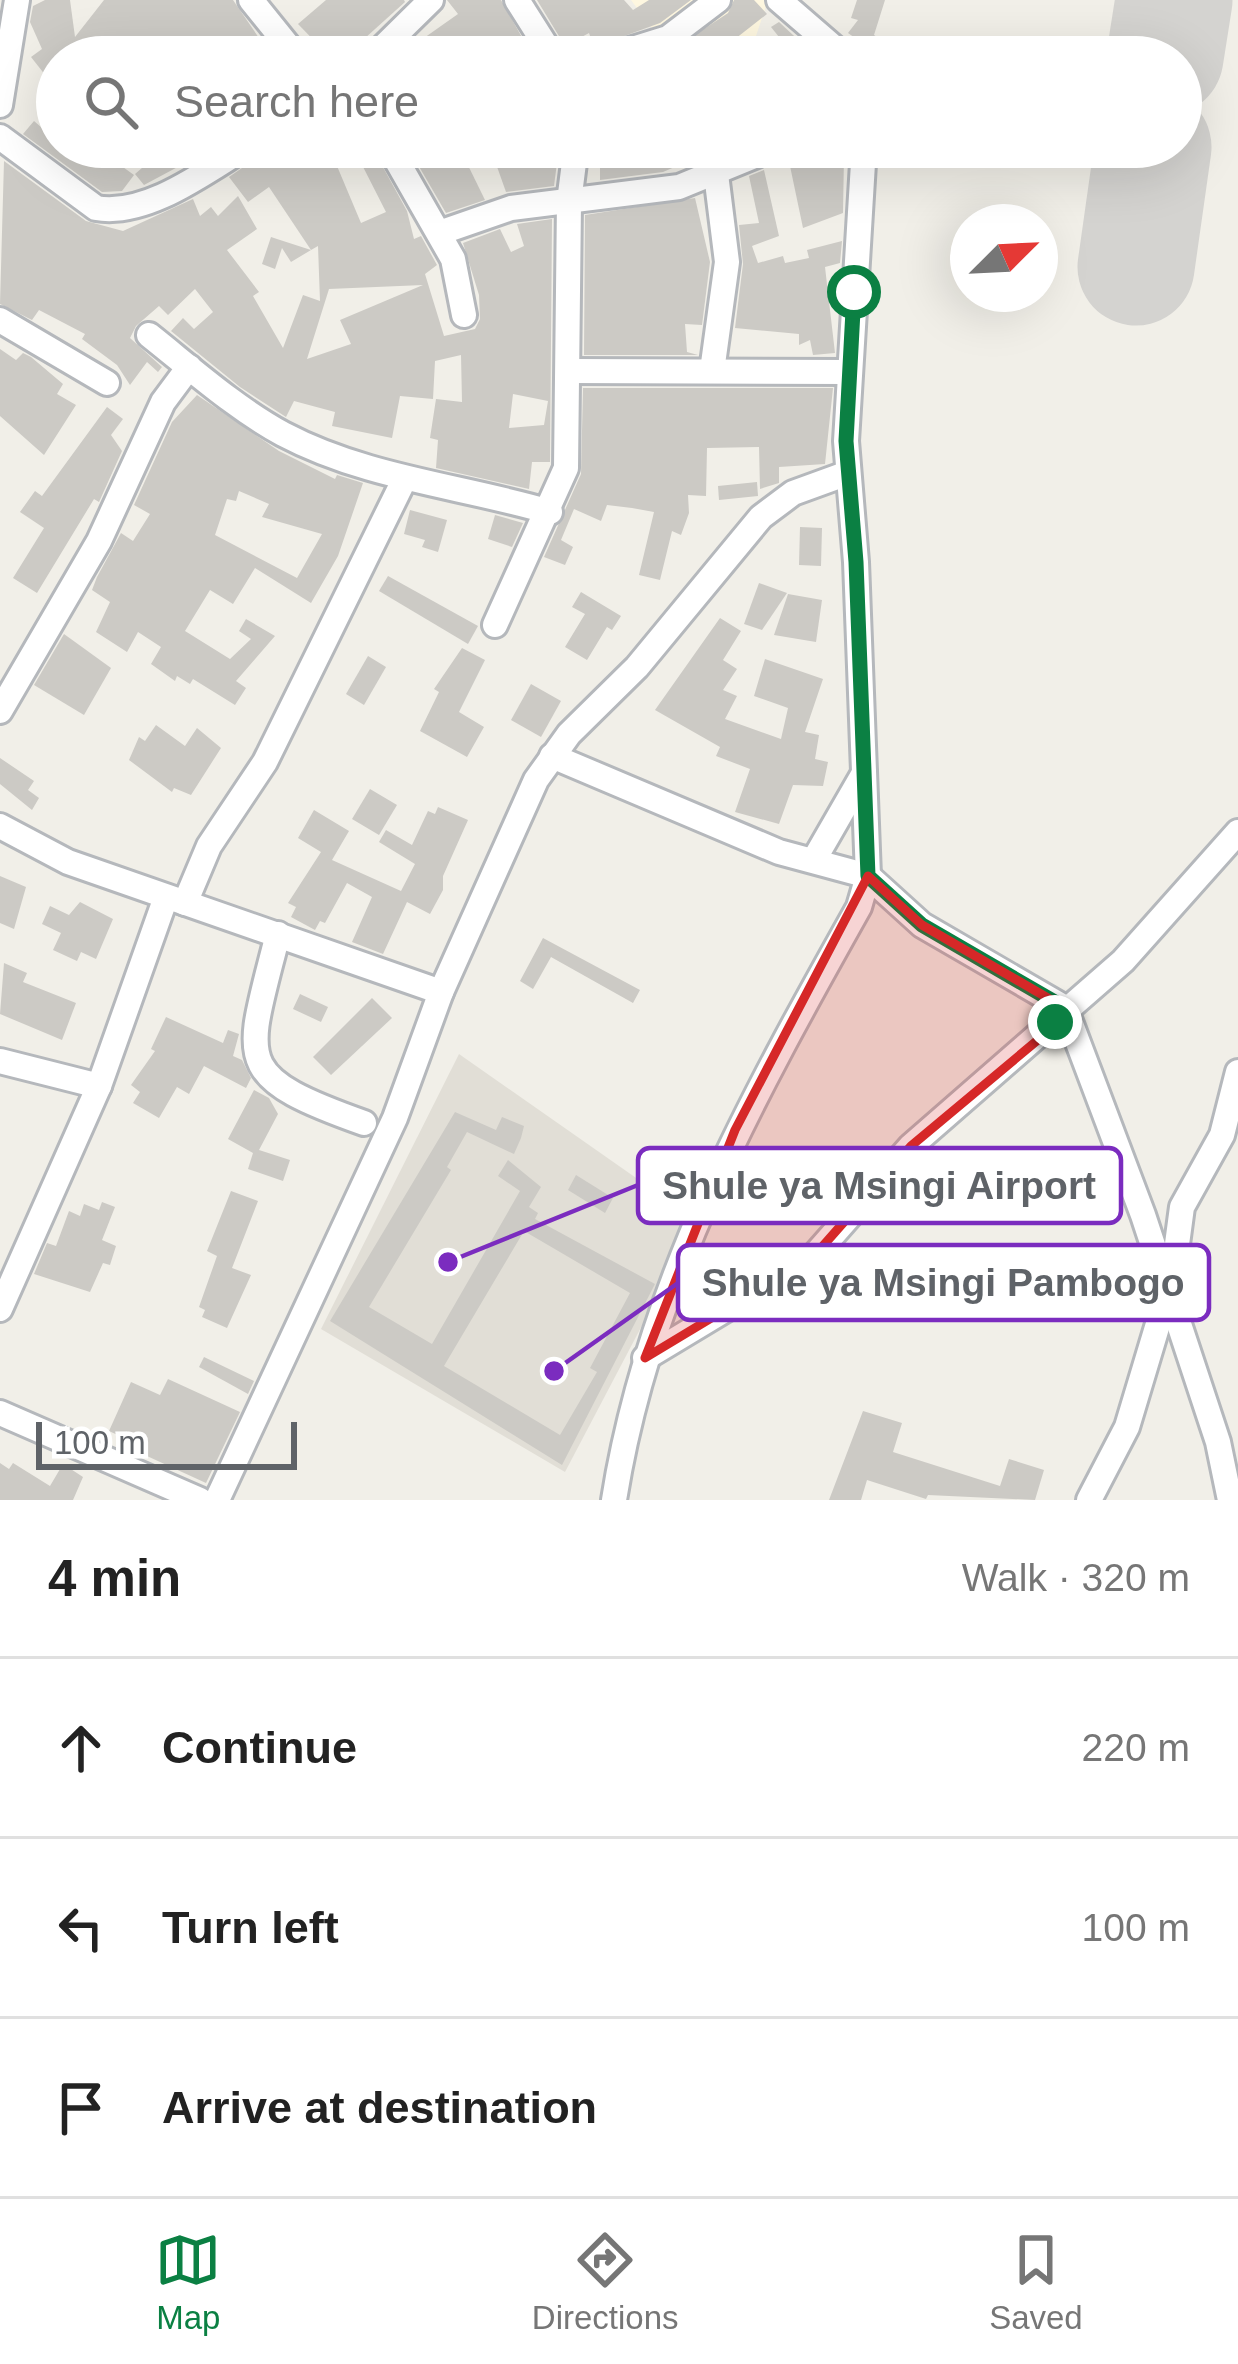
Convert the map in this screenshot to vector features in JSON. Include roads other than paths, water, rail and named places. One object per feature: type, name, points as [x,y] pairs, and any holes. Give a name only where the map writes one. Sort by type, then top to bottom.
[{"type":"street","points":[[0,102],[17,0]]},
{"type":"street","points":[[251,0],[280,36]]},
{"type":"street","points":[[394,36],[431,0]]},
{"type":"street","points":[[517,0],[540,36]]},
{"type":"street","points":[[671,36],[718,0]]},
{"type":"street","points":[[779,0],[821,36]]},
{"type":"street","points":[[0,137],[36,163]]},
{"type":"street","points":[[42,168],[97,208],[108,210],[140,204],[207,168]]},
{"type":"street","points":[[405,168],[460,275],[464,315]]},
{"type":"street","points":[[495,625],[566,468],[573,168]]},
{"type":"street","points":[[439,233],[511,208],[651,193],[729,168]]},
{"type":"street","points":[[614,1500],[644,1358],[694,1221],[735,1130],[859,908],[868,876],[848,473],[864,168]]},
{"type":"street","points":[[712,371],[727,262],[716,174]]},
{"type":"street","points":[[0,320],[107,383]]},
{"type":"street","points":[[149,335],[229,400],[286,435],[405,478],[550,512]]},
{"type":"street","points":[[0,711],[99,541],[163,402],[189,367]]},
{"type":"street","points":[[570,371],[850,372]]},
{"type":"street","points":[[217,1500],[395,1118],[498,856],[552,756],[679,619],[761,517],[794,493],[848,473]]},
{"type":"street","points":[[0,1309],[176,900],[275,742],[405,478]]},
{"type":"street","points":[[552,756],[779,851],[815,857],[868,876],[922,925],[1065,1008],[1143,1215],[1218,1442],[1230,1500]]},
{"type":"street","points":[[815,857],[866,770]]},
{"type":"street","points":[[0,826],[68,862],[441,992]]},
{"type":"street","points":[[644,1358],[814,1256],[911,1146],[1045,1034],[1065,1008],[1123,961],[1238,832]]},
{"type":"street","points":[[278,934],[251,1037],[259,1066],[284,1091],[364,1124]]},
{"type":"street","points":[[0,1061],[99,1086]]},
{"type":"street","points":[[1089,1500],[1127,1426],[1166,1296],[1182,1207],[1222,1135],[1238,1072]]},
{"type":"street","points":[[0,1413],[200,1500]]},
{"type":"place","name":"Shule ya Msingi Airport","points":[[448,1262]]},
{"type":"place","name":"Shule ya Msingi Pambogo","points":[[554,1371]]}]
